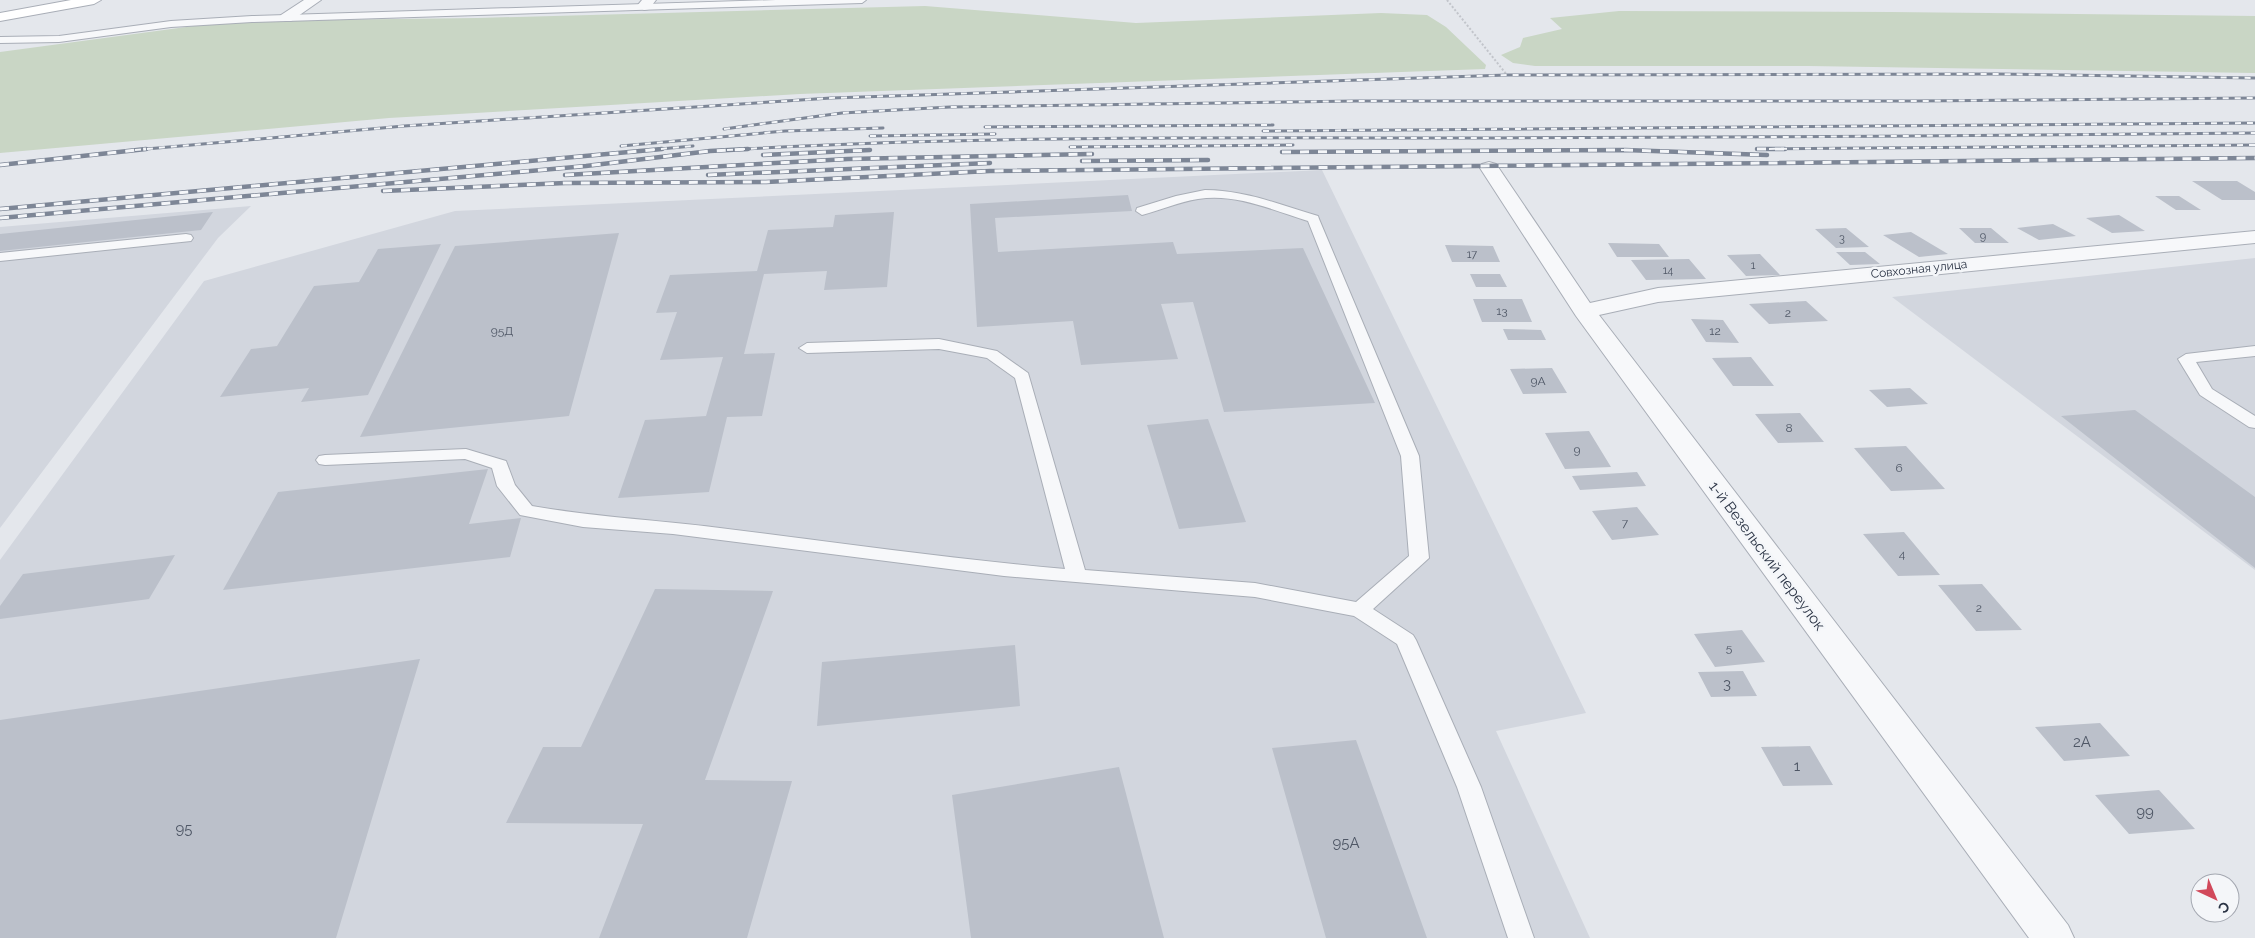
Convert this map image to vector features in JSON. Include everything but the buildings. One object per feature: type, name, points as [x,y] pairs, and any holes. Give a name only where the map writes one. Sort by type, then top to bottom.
[{"type":"main road","points":[[0,17],[94,0]]},
{"type":"street","points":[[286,18],[314,0]]},
{"type":"street","name":"1-й Везельский переулок","points":[[1489,168],[1584,311],[2052,938]]},
{"type":"street","name":"Совхозная улица","points":[[1584,311],[1658,295],[2255,236]]},
{"type":"lane","points":[[0,40],[58,39],[199,22],[646,3],[862,0]]},
{"type":"lane","points":[[1142,211],[1184,198],[1206,194],[1243,198],[1313,219],[1410,456],[1419,558],[1360,610]]},
{"type":"lane","points":[[0,258],[186,238]]},
{"type":"lane","points":[[807,348],[939,344],[992,354],[1022,376],[1076,576]]},
{"type":"lane","points":[[2255,351],[2186,359],[2206,392],[2255,423]]},
{"type":"lane","points":[[325,460],[466,454],[500,465],[506,486],[526,511],[583,521],[673,528],[1004,570],[1255,590],[1360,610],[1406,640],[1468,787],[1522,938]]},
{"type":"path","points":[[1447,0],[1507,75]]},
{"type":"shaded area","points":[[1322,170],[1586,713],[1496,731],[1590,938],[0,938],[0,560],[204,281],[455,211]]},
{"type":"shaded area","points":[[251,206],[218,238],[0,528],[0,227]]},
{"type":"shaded area","points":[[2255,258],[2255,570],[1892,297]]},
{"type":"green space","points":[[925,6],[1136,23],[1381,13],[1427,15],[1446,27],[1486,65],[1485,69],[800,94],[389,118],[0,153],[0,52],[231,21],[477,18]]},
{"type":"green space","points":[[1619,11],[2255,16],[2255,73],[1809,66],[1535,66],[1513,63],[1501,55],[1520,47],[1523,38],[1562,29],[1550,18]]},
{"type":"railway","points":[[145,149],[404,126],[831,98],[1507,75],[1996,74],[2255,78]]},
{"type":"railway","points":[[724,129],[842,113],[950,107],[1356,101],[1915,101],[2255,98]]},
{"type":"railway","points":[[1263,131],[2255,123]]},
{"type":"railway","points":[[985,127],[1273,125]]},
{"type":"railway","points":[[621,146],[785,131],[883,128]]},
{"type":"railway","points":[[727,150],[823,145],[1111,138],[1685,138],[2255,133]]},
{"type":"railway","points":[[870,136],[995,134]]},
{"type":"railway","points":[[1070,147],[1293,145]]},
{"type":"railway","points":[[1785,149],[1757,149],[2255,145]]},
{"type":"railway","points":[[649,150],[693,146]]},
{"type":"railway","points":[[0,165],[145,149]]},
{"type":"railway","points":[[135,150],[145,149]]},
{"type":"railway","points":[[0,209],[662,149]]},
{"type":"railway","points":[[0,218],[586,166],[710,151],[748,149]]},
{"type":"railway","points":[[763,155],[870,150]]},
{"type":"railway","points":[[1282,152],[1625,150]]},
{"type":"railway","points":[[1625,150],[1767,155]]},
{"type":"railway","points":[[565,175],[848,159],[1092,154]]},
{"type":"railway","points":[[383,191],[565,183],[766,182],[990,171],[2255,158]]},
{"type":"railway","points":[[1082,161],[1208,160]]},
{"type":"railway","points":[[708,175],[990,163]]}]
